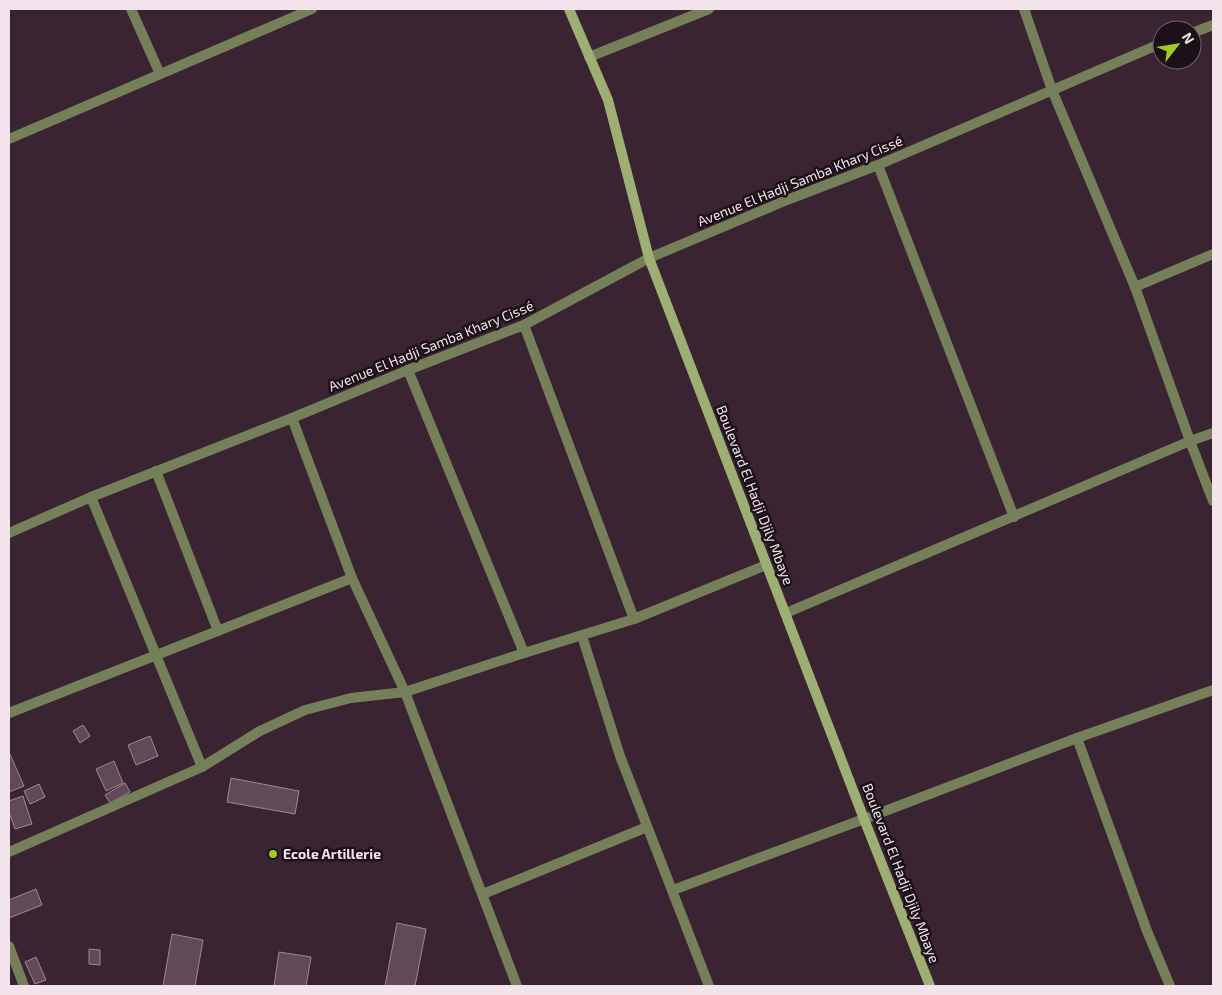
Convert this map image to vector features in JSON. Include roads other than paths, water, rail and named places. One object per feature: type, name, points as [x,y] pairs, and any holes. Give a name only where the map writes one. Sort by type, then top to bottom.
[{"type":"main road","name":"Boulevard El Hadji Djily Mbaye","points":[[569,9],[608,100],[649,258],[864,820],[930,986]]},
{"type":"street","points":[[131,9],[160,74]]},
{"type":"street","points":[[9,139],[312,9]]},
{"type":"street","points":[[589,57],[709,9]]},
{"type":"street","points":[[1024,9],[1052,90],[1135,287],[1213,501]]},
{"type":"street","name":"Avenue El Hadji Samba Khary Cissé","points":[[9,533],[91,497],[524,325],[649,258],[787,200],[878,165],[1152,48]]},
{"type":"street","points":[[878,165],[1014,517]]},
{"type":"street","points":[[1135,287],[1213,254]]},
{"type":"street","points":[[524,325],[634,619]]},
{"type":"street","points":[[408,370],[524,653]]},
{"type":"street","points":[[292,418],[352,578],[405,692],[517,986]]},
{"type":"street","points":[[786,613],[1190,441],[1213,433]]},
{"type":"street","points":[[156,471],[218,631]]},
{"type":"street","points":[[91,497],[202,767]]},
{"type":"street","points":[[9,852],[202,767],[260,731],[305,710],[352,698],[405,692],[582,636],[634,619],[766,564]]},
{"type":"street","points":[[9,713],[352,578]]},
{"type":"street","points":[[582,636],[620,756],[709,986]]},
{"type":"street","points":[[673,890],[864,820],[1077,738],[1213,690]]},
{"type":"street","points":[[1077,738],[1147,930],[1170,986]]},
{"type":"street","points":[[483,894],[648,827]]},
{"type":"street","points":[[9,946],[24,986]]},
{"type":"place","name":"Ecole Artillerie","points":[[273,854]]}]
